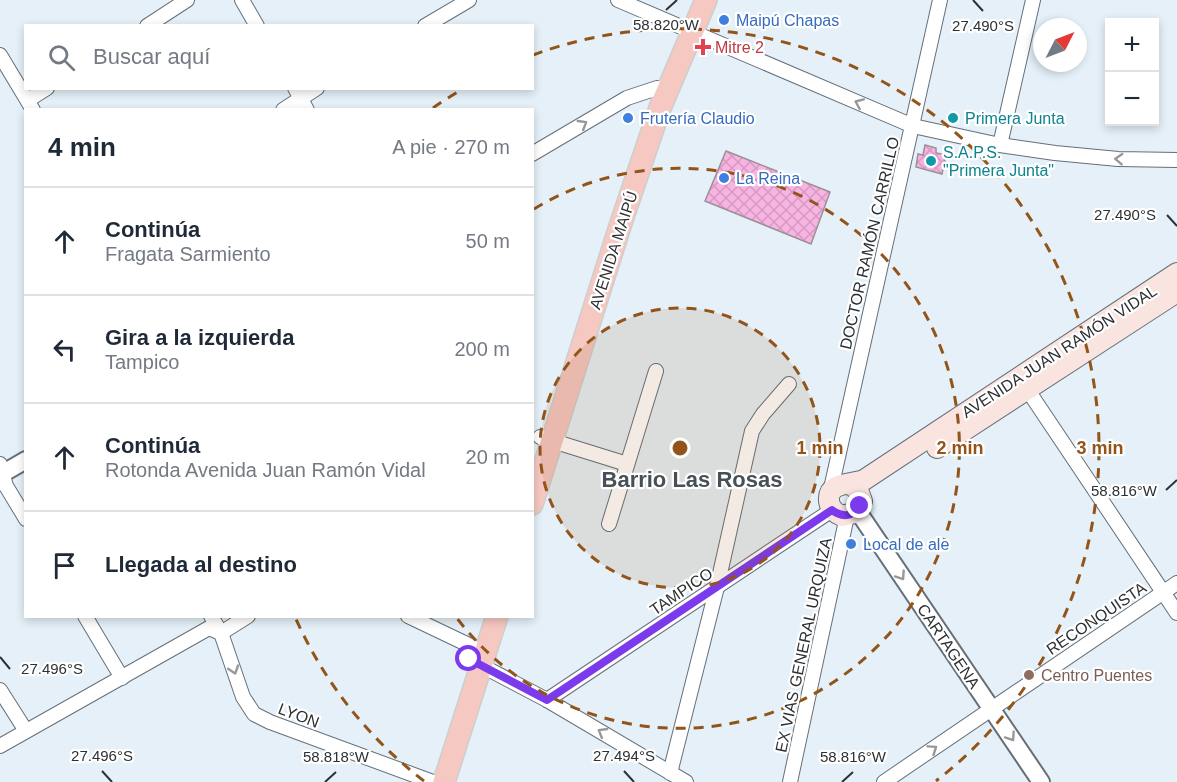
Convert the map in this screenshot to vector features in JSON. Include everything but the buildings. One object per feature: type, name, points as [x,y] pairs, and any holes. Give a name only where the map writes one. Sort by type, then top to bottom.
[{"type":"main road","name":"AVENIDA MAIPÚ","points":[[687,30],[693,0]]},
{"type":"main road","name":"AVENIDA MAIPÚ","points":[[534,495],[546,439],[614,208],[687,30],[706,0]]},
{"type":"main road","name":"AVENIDA JUAN RAMÓN VIDAL","points":[[1177,273],[1023,383],[871,491],[846,506],[839,484],[864,480],[1023,383],[1177,292]]},
{"type":"main road","name":"AVENIDA MAIPÚ","points":[[534,457],[546,439]]},
{"type":"main road","points":[[444,782],[482,618]]},
{"type":"main road","points":[[433,782],[474,657],[496,618]]},
{"type":"street","points":[[150,24],[187,0]]},
{"type":"street","points":[[242,0],[256,24]]},
{"type":"street","points":[[428,24],[469,0]]},
{"type":"street","points":[[618,0],[913,126],[1000,145],[1055,153],[1107,158],[1177,160]]},
{"type":"street","name":"DOCTOR RAMÓN CARRILLO","points":[[846,506],[913,126],[940,0]]},
{"type":"street","points":[[1000,145],[1033,0]]},
{"type":"street","points":[[0,55],[30,105],[44,90]]},
{"type":"street","points":[[286,108],[314,90]]},
{"type":"street","points":[[534,153],[627,98],[662,90]]},
{"type":"street","points":[[609,524],[656,371]]},
{"type":"street","points":[[1023,383],[1177,613]]},
{"type":"street","points":[[670,773],[717,587],[752,431],[763,414],[789,384]]},
{"type":"street","points":[[546,439],[627,464]]},
{"type":"street","points":[[24,461],[0,471],[6,486],[24,516]]},
{"type":"street","name":"TAMPICO","points":[[547,700],[717,587],[846,506]]},
{"type":"street","name":"CARTAGENA","points":[[846,506],[992,709],[1041,782]]},
{"type":"street","name":"EX VIAS GENERAL URQUIZA","points":[[790,782],[846,506]]},
{"type":"street","name":"RECONQUISTA","points":[[884,782],[1177,583]]},
{"type":"street","points":[[86,618],[122,678]]},
{"type":"street","name":"LYON","points":[[213,618],[221,633],[243,697],[254,714],[433,782]]},
{"type":"street","points":[[0,746],[209,628],[221,633],[245,618]]},
{"type":"street","points":[[411,618],[686,782]]},
{"type":"street","points":[[0,690],[26,731]]},
{"type":"place","name":"Maipú Chapas","points":[[724,20]]},
{"type":"place","name":"Mitre 2","points":[[703,47]]},
{"type":"place","name":"Frutería Claudio","points":[[628,118]]},
{"type":"place","name":"Primera Junta","points":[[953,118]]},
{"type":"place","name":"S.A.P.S. \"Primera Junta\"","points":[[931,161]]},
{"type":"place","name":"La Reina","points":[[724,178]]},
{"type":"place","name":"Local de ale","points":[[851,544]]},
{"type":"place","name":"Centro Puentes","points":[[1029,675]]},
{"type":"district","name":"Barrio Las Rosas","points":[[692,479]]},
{"type":"route","points":[[469,659],[547,700],[832,510],[842,516],[847,516],[854,513],[860,506]]}]
